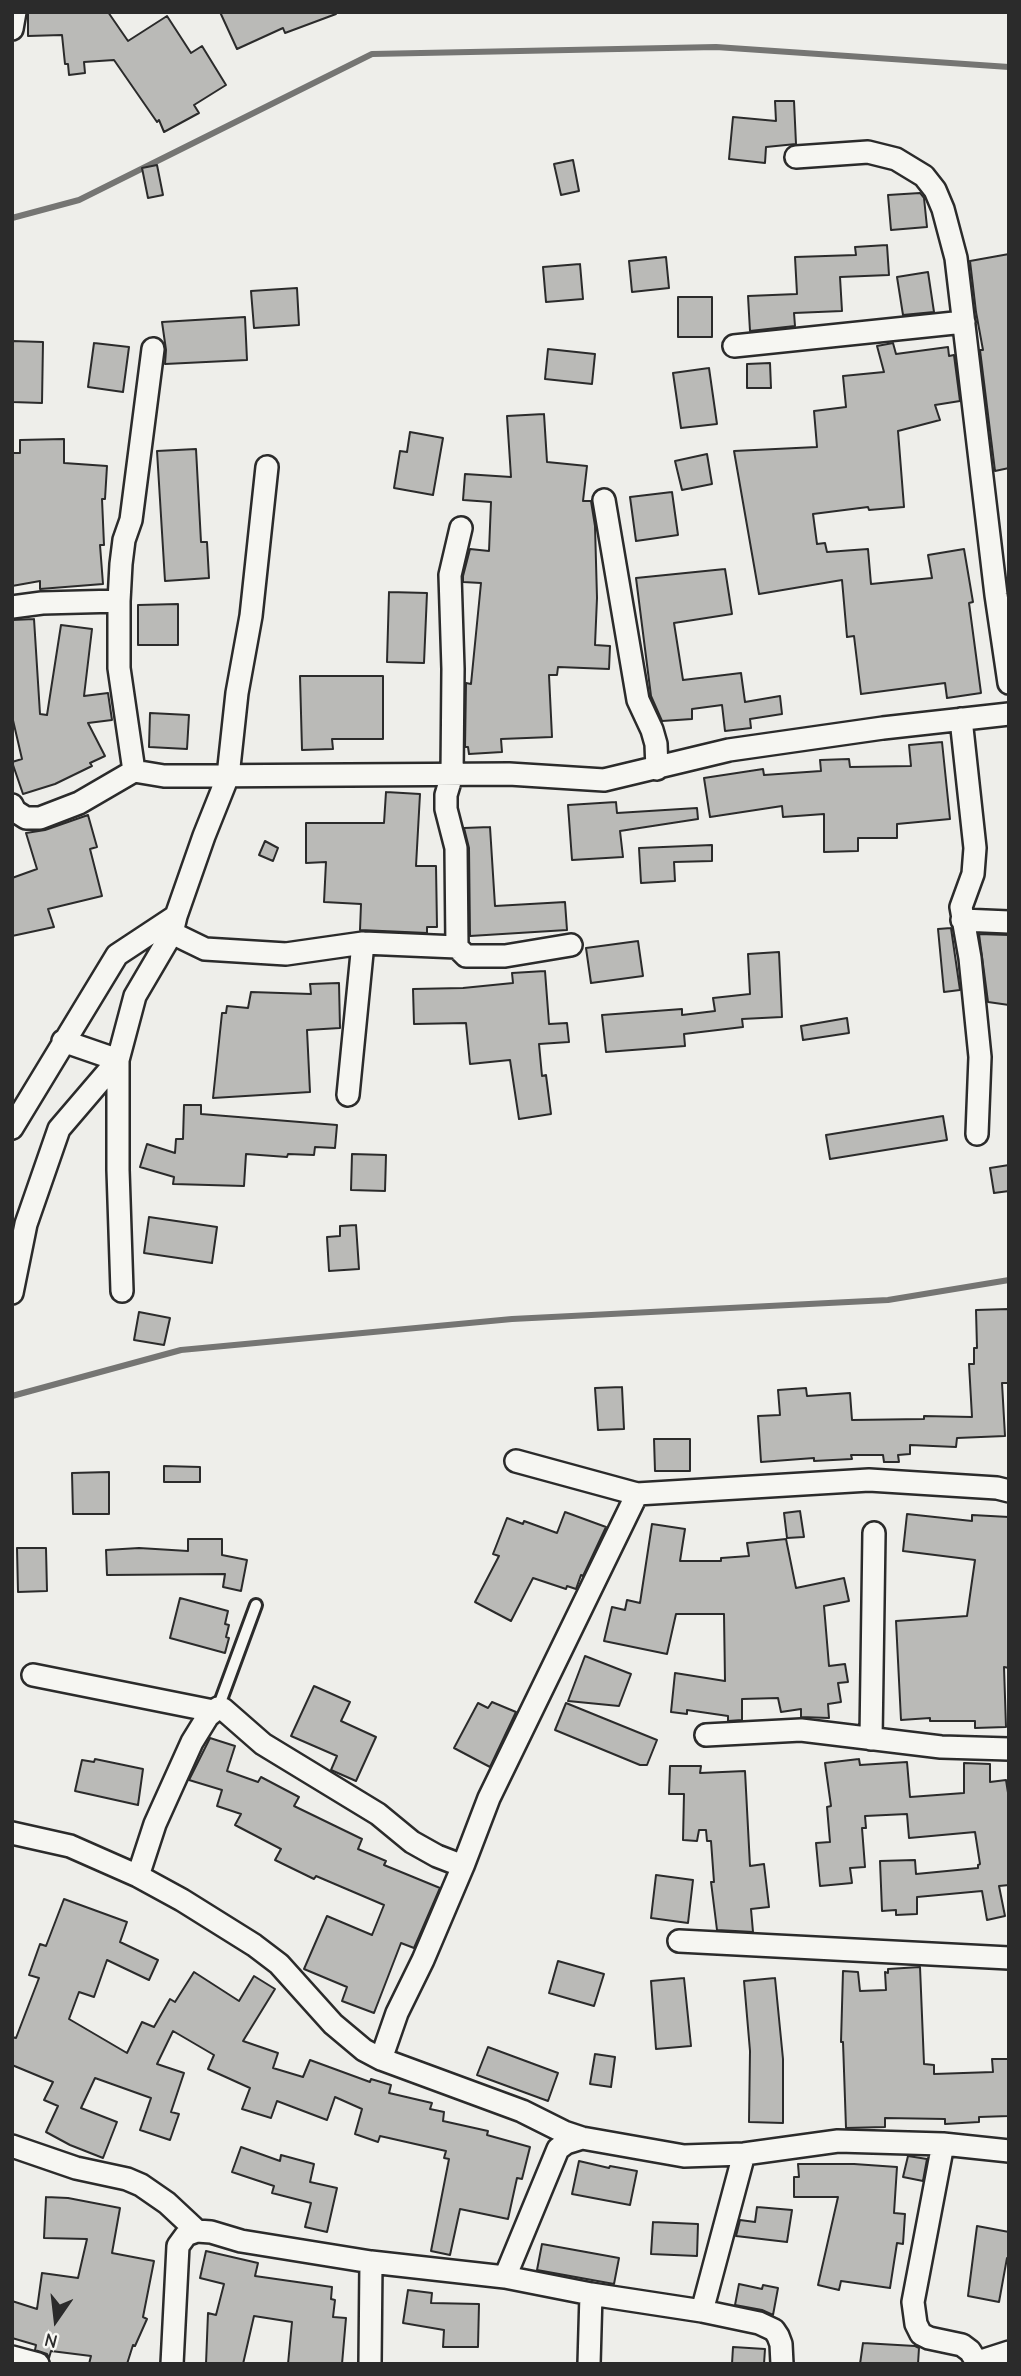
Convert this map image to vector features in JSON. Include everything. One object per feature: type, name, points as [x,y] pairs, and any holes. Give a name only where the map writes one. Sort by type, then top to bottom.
[{"type":"street","points":[[12,29],[15,12]]},
{"type":"street","points":[[796,157],[867,152],[896,159],[924,176],[935,190],[943,209],[956,258],[996,595],[1009,682]]},
{"type":"street","points":[[734,346],[964,322]]},
{"type":"street","points":[[134,771],[119,668],[119,601],[122,552],[131,520],[153,349]]},
{"type":"street","points":[[122,1291],[118,1060],[135,996],[174,924],[228,776],[237,693],[251,616],[267,467]]},
{"type":"street","points":[[604,500],[638,700],[656,744],[657,769]]},
{"type":"street","points":[[457,947],[456,848],[446,809],[446,795],[452,775],[450,575],[461,528]]},
{"type":"street","points":[[12,607],[42,603],[119,601]]},
{"type":"street","points":[[17,814],[40,818],[79,803],[134,771],[164,776],[509,774],[604,780],[729,750],[1009,714]]},
{"type":"street","points":[[961,719],[975,848],[973,874],[961,907],[970,958],[979,1057],[977,1135]]},
{"type":"street","points":[[962,920],[1009,922]]},
{"type":"street","points":[[174,924],[205,948],[286,954],[363,943],[457,947],[466,956],[505,956],[570,945]]},
{"type":"street","points":[[12,1128],[117,955],[174,924]]},
{"type":"street","points":[[348,1095],[363,943]]},
{"type":"street","points":[[64,1041],[118,1060]]},
{"type":"street","points":[[12,1293],[26,1224],[59,1129],[118,1060]]},
{"type":"street","points":[[516,1461],[637,1494],[869,1479],[1009,1491]]},
{"type":"street","points":[[381,2059],[397,2013],[423,1960],[489,1798],[637,1494]]},
{"type":"street","points":[[871,1739],[874,1533]]},
{"type":"street","points":[[33,1675],[223,1709],[263,1744],[378,1814],[412,1842],[463,1866]]},
{"type":"street","points":[[138,1876],[170,1789],[192,1742],[216,1709]]},
{"type":"street","points":[[706,1735],[802,1730],[941,1747],[1009,1749]]},
{"type":"street","points":[[12,1833],[70,1846],[138,1876],[254,1944],[279,1964],[333,2024],[364,2050],[381,2059],[522,2111],[582,2138],[684,2156],[744,2154],[838,2141],[943,2144],[1009,2151]]},
{"type":"street","points":[[679,1941],[1009,1958]]},
{"type":"street","points":[[505,2277],[558,2149],[566,2143],[582,2138]]},
{"type":"street","points":[[943,2144],[913,2302],[916,2324],[921,2333],[929,2338],[962,2345],[970,2350],[978,2363],[1009,2352]]},
{"type":"street","points":[[12,2146],[76,2168],[134,2182],[167,2203],[197,2231],[241,2241],[371,2262],[505,2277],[591,2294],[702,2311],[768,2327],[778,2336],[782,2364]]},
{"type":"street","points":[[702,2311],[744,2154]]},
{"type":"street","points":[[172,2364],[178,2246],[186,2235],[197,2231]]},
{"type":"street","points":[[370,2364],[371,2262]]},
{"type":"street","points":[[589,2364],[591,2294]]},
{"type":"street","points":[[12,2357],[38,2364]]},
{"type":"lane","points":[[216,1709],[256,1605]]},
{"type":"building","points":[[28,12],[108,12],[128,41],[167,16],[191,53],[202,46],[226,85],[194,105],[199,113],[164,132],[159,120],[157,122],[114,60],[84,62],[85,73],[69,75],[62,35],[28,36]]},
{"type":"building","points":[[220,12],[336,14],[285,33],[283,28],[237,49]]},
{"type":"building","points":[[775,101],[794,101],[796,144],[766,147],[765,163],[729,159],[733,117],[776,121]]},
{"type":"building","points":[[573,160],[579,191],[561,195],[554,164]]},
{"type":"building","points":[[157,165],[163,195],[148,198],[142,168]]},
{"type":"building","points":[[920,193],[924,198],[927,227],[891,230],[888,195]]},
{"type":"building","points":[[887,245],[889,275],[840,277],[842,311],[794,313],[795,326],[750,331],[748,296],[797,294],[795,257],[856,255],[855,247]]},
{"type":"building","points":[[1009,254],[1009,468],[995,471],[980,350],[983,350],[970,261]]},
{"type":"building","points":[[666,257],[669,288],[632,292],[629,261]]},
{"type":"building","points":[[580,264],[583,299],[546,302],[543,267]]},
{"type":"building","points":[[928,272],[934,312],[903,315],[897,277]]},
{"type":"building","points":[[297,288],[299,325],[254,328],[251,291]]},
{"type":"building","points":[[678,297],[712,297],[712,337],[678,337]]},
{"type":"building","points":[[245,317],[247,360],[165,364],[162,322]]},
{"type":"building","points":[[12,341],[43,342],[42,403],[12,402]]},
{"type":"building","points":[[94,343],[129,347],[123,392],[88,387]]},
{"type":"building","points":[[893,343],[896,354],[948,347],[949,356],[954,355],[960,401],[935,405],[940,420],[898,431],[904,507],[869,510],[868,507],[813,514],[817,544],[825,543],[827,552],[868,549],[871,584],[932,578],[928,555],[964,549],[973,602],[969,603],[981,693],[947,698],[945,683],[861,694],[854,636],[847,637],[842,580],[759,594],[734,451],[817,447],[814,411],[846,407],[843,376],[884,372],[877,346]]},
{"type":"building","points":[[548,349],[595,354],[592,384],[545,379]]},
{"type":"building","points":[[770,363],[771,388],[747,388],[747,364]]},
{"type":"building","points":[[709,368],[717,424],[681,428],[673,373]]},
{"type":"building","points":[[544,414],[547,462],[587,466],[583,501],[591,501],[595,526],[595,645],[610,646],[609,669],[558,667],[557,675],[549,675],[552,737],[501,739],[502,752],[469,754],[468,747],[465,747],[466,683],[471,684],[481,583],[463,582],[463,576],[470,549],[489,551],[491,502],[463,500],[465,474],[511,477],[507,416]]},
{"type":"building","points":[[410,432],[443,438],[433,495],[394,488],[400,451],[407,452]]},
{"type":"building","points":[[64,439],[64,463],[107,466],[105,499],[102,499],[104,545],[100,545],[103,584],[40,589],[40,581],[12,586],[12,453],[20,453],[20,440]]},
{"type":"building","points":[[196,449],[201,542],[207,542],[209,578],[165,581],[157,451]]},
{"type":"building","points":[[707,454],[712,484],[682,490],[675,461]]},
{"type":"building","points":[[672,492],[678,535],[636,541],[630,497]]},
{"type":"building","points":[[725,569],[732,614],[674,623],[683,680],[741,673],[745,702],[780,696],[782,714],[750,719],[751,728],[725,731],[722,705],[692,709],[692,719],[662,721],[651,696],[636,578]]},
{"type":"building","points":[[389,592],[427,593],[424,663],[387,662]]},
{"type":"building","points":[[178,604],[178,645],[138,645],[138,605]]},
{"type":"building","points":[[34,619],[40,714],[47,715],[61,625],[92,629],[84,696],[108,693],[112,720],[88,723],[105,756],[90,763],[92,766],[55,784],[23,794],[12,762],[22,759],[12,716],[12,620]]},
{"type":"building","points":[[300,676],[383,676],[383,739],[332,739],[333,749],[302,750]]},
{"type":"building","points":[[150,713],[189,715],[187,749],[149,747]]},
{"type":"building","points":[[942,742],[950,819],[897,824],[897,838],[858,838],[858,851],[824,852],[824,814],[783,817],[782,806],[710,817],[704,778],[763,769],[764,775],[821,771],[820,760],[849,759],[850,767],[911,766],[909,745]]},
{"type":"building","points":[[386,792],[420,794],[416,866],[436,866],[437,927],[427,927],[427,933],[360,930],[361,904],[324,902],[326,862],[306,863],[306,823],[384,823]]},
{"type":"building","points":[[616,802],[617,813],[697,808],[698,819],[620,831],[623,857],[572,860],[568,805]]},
{"type":"building","points":[[88,815],[97,847],[90,849],[102,896],[48,909],[54,927],[12,936],[12,878],[37,869],[26,833],[45,830]]},
{"type":"building","points":[[490,827],[495,906],[565,902],[567,930],[470,936],[469,848],[464,828]]},
{"type":"building","points":[[265,841],[278,848],[273,861],[259,855]]},
{"type":"building","points":[[712,845],[712,861],[674,862],[675,881],[641,883],[639,848]]},
{"type":"building","points":[[951,928],[960,990],[944,992],[938,929]]},
{"type":"building","points":[[979,934],[1009,935],[1009,1005],[988,1002]]},
{"type":"building","points":[[638,941],[643,976],[591,983],[586,948]]},
{"type":"building","points":[[779,952],[782,1017],[742,1019],[743,1027],[684,1034],[685,1046],[606,1052],[602,1015],[682,1009],[682,1015],[715,1011],[713,998],[750,994],[748,954]]},
{"type":"building","points":[[545,971],[549,1024],[567,1023],[569,1042],[539,1044],[542,1076],[546,1075],[551,1114],[519,1119],[510,1060],[470,1064],[466,1023],[414,1024],[413,989],[513,983],[512,973]]},
{"type":"building","points":[[339,983],[340,1028],[307,1030],[310,1092],[213,1098],[222,1013],[226,1013],[227,1006],[248,1008],[251,992],[311,994],[310,984]]},
{"type":"building","points":[[847,1018],[849,1033],[803,1040],[801,1026]]},
{"type":"building","points":[[184,1105],[201,1105],[201,1114],[337,1125],[335,1148],[315,1147],[314,1155],[288,1154],[287,1157],[246,1154],[244,1186],[173,1184],[174,1177],[140,1167],[147,1144],[175,1153],[176,1139],[183,1139]]},
{"type":"building","points":[[943,1116],[947,1140],[830,1159],[826,1135]]},
{"type":"building","points":[[352,1154],[386,1155],[385,1191],[351,1190]]},
{"type":"building","points":[[1009,1165],[1009,1191],[994,1193],[990,1168]]},
{"type":"building","points":[[149,1217],[217,1227],[212,1263],[144,1253]]},
{"type":"building","points":[[356,1225],[359,1269],[329,1271],[327,1237],[340,1236],[340,1226]]},
{"type":"building","points":[[1009,1309],[1008,1383],[1002,1383],[1005,1436],[957,1438],[956,1447],[910,1445],[910,1454],[898,1455],[899,1462],[884,1462],[883,1455],[851,1455],[852,1459],[814,1461],[814,1458],[761,1462],[758,1416],[780,1415],[778,1390],[806,1388],[807,1396],[850,1393],[852,1420],[924,1419],[924,1416],[972,1417],[969,1364],[974,1364],[974,1348],[977,1348],[976,1310]]},
{"type":"building","points":[[139,1312],[170,1318],[164,1345],[134,1340]]},
{"type":"building","points":[[622,1387],[624,1429],[598,1430],[595,1388]]},
{"type":"building","points":[[654,1439],[690,1439],[690,1471],[655,1471]]},
{"type":"building","points":[[164,1466],[200,1467],[200,1482],[164,1482]]},
{"type":"building","points":[[109,1472],[109,1514],[73,1514],[72,1473]]},
{"type":"building","points":[[800,1511],[804,1537],[787,1538],[784,1513]]},
{"type":"building","points":[[565,1512],[606,1527],[576,1589],[567,1586],[566,1589],[533,1578],[511,1621],[475,1602],[499,1556],[493,1554],[507,1518],[557,1533]]},
{"type":"building","points":[[907,1514],[972,1521],[972,1515],[1009,1517],[1009,1668],[1004,1667],[1006,1727],[975,1728],[975,1721],[930,1721],[930,1718],[901,1720],[896,1621],[967,1616],[975,1560],[903,1551]]},
{"type":"building","points":[[652,1524],[685,1529],[680,1561],[721,1561],[721,1558],[749,1556],[747,1543],[786,1539],[796,1588],[844,1578],[849,1601],[824,1606],[829,1666],[845,1664],[848,1682],[838,1683],[841,1702],[828,1704],[829,1718],[801,1717],[801,1709],[781,1712],[778,1698],[742,1699],[742,1720],[728,1721],[728,1716],[687,1710],[687,1714],[671,1712],[675,1673],[725,1681],[724,1614],[676,1614],[667,1654],[604,1641],[612,1607],[625,1610],[627,1600],[640,1603]]},
{"type":"building","points":[[188,1539],[222,1539],[222,1555],[247,1560],[241,1591],[223,1587],[225,1574],[107,1575],[106,1550],[139,1548],[188,1551]]},
{"type":"building","points":[[17,1548],[46,1548],[47,1591],[18,1592]]},
{"type":"building","points":[[180,1598],[228,1611],[225,1624],[229,1625],[226,1637],[229,1638],[225,1653],[170,1638]]},
{"type":"building","points":[[585,1656],[631,1674],[619,1706],[568,1701]]},
{"type":"building","points":[[314,1686],[350,1702],[341,1721],[376,1737],[356,1781],[331,1770],[337,1756],[291,1736]]},
{"type":"building","points":[[492,1702],[516,1712],[490,1767],[454,1748],[478,1703],[488,1708]]},
{"type":"building","points":[[566,1703],[657,1740],[647,1765],[640,1765],[555,1730]]},
{"type":"building","points":[[210,1738],[235,1746],[227,1771],[258,1782],[261,1777],[299,1797],[294,1806],[362,1839],[358,1849],[386,1861],[384,1865],[440,1888],[414,1948],[401,1943],[374,2013],[342,2001],[347,1987],[304,1969],[327,1916],[372,1935],[384,1905],[316,1876],[314,1879],[275,1860],[281,1849],[235,1825],[241,1814],[217,1806],[222,1790],[189,1780]]},
{"type":"building","points":[[95,1759],[143,1769],[138,1805],[75,1791],[82,1760],[94,1762]]},
{"type":"building","points":[[859,1759],[860,1765],[907,1762],[910,1797],[964,1793],[964,1763],[990,1764],[990,1782],[1006,1780],[1009,1799],[1009,1885],[999,1886],[1005,1916],[987,1920],[982,1891],[917,1897],[917,1914],[896,1915],[896,1910],[882,1911],[880,1861],[915,1860],[916,1874],[978,1868],[980,1864],[975,1832],[909,1838],[907,1814],[865,1816],[866,1828],[862,1828],[865,1867],[850,1868],[852,1883],[820,1886],[816,1843],[830,1842],[827,1807],[831,1806],[825,1763]]},
{"type":"building","points":[[670,1766],[701,1766],[700,1773],[745,1771],[750,1866],[764,1864],[769,1907],[751,1909],[753,1932],[717,1930],[711,1882],[714,1882],[711,1841],[707,1841],[706,1830],[699,1830],[697,1841],[683,1840],[684,1794],[669,1794]]},
{"type":"building","points":[[656,1875],[693,1880],[688,1923],[651,1918]]},
{"type":"building","points":[[64,1899],[127,1922],[120,1942],[158,1960],[149,1980],[107,1960],[94,1997],[79,1992],[69,2019],[127,2053],[142,2022],[154,2027],[170,1999],[175,2002],[194,1972],[239,2001],[254,1976],[275,1989],[243,2041],[278,2053],[273,2068],[303,2077],[310,2060],[370,2082],[371,2079],[391,2085],[389,2093],[432,2103],[430,2109],[444,2112],[443,2121],[488,2131],[487,2135],[530,2147],[522,2179],[517,2178],[508,2219],[460,2209],[450,2255],[431,2251],[449,2159],[444,2158],[446,2151],[380,2136],[378,2142],[355,2134],[362,2109],[335,2097],[327,2120],[277,2101],[271,2118],[242,2109],[250,2088],[208,2069],[214,2055],[173,2031],[157,2064],[184,2073],[171,2112],[179,2114],[170,2140],[140,2130],[151,2098],[95,2078],[81,2108],[117,2122],[103,2158],[46,2132],[58,2106],[44,2100],[53,2082],[12,2065],[12,2037],[16,2038],[39,1978],[29,1975],[40,1944],[46,1946]]},
{"type":"building","points":[[558,1961],[604,1974],[594,2006],[549,1993]]},
{"type":"building","points":[[920,1967],[924,2064],[934,2065],[934,2074],[993,2072],[992,2059],[1009,2059],[1009,2116],[979,2117],[979,2122],[945,2124],[945,2119],[885,2118],[885,2127],[846,2128],[841,2042],[843,1971],[858,1972],[860,1991],[886,1990],[885,1972],[888,1973],[888,1969]]},
{"type":"building","points":[[684,1978],[691,2046],[656,2049],[651,1981]]},
{"type":"building","points":[[775,1978],[783,2059],[783,2123],[749,2122],[750,2051],[744,1981]]},
{"type":"building","points":[[488,2047],[558,2073],[548,2101],[477,2075]]},
{"type":"building","points":[[595,2054],[615,2057],[611,2087],[590,2084]]},
{"type":"building","points":[[241,2147],[280,2161],[281,2155],[314,2164],[310,2182],[337,2188],[327,2232],[305,2227],[311,2203],[272,2193],[274,2186],[232,2172]]},
{"type":"building","points":[[908,2156],[927,2159],[923,2181],[903,2177]]},
{"type":"building","points":[[579,2161],[637,2171],[630,2205],[572,2194]]},
{"type":"building","points":[[798,2164],[897,2167],[894,2213],[905,2214],[903,2244],[897,2243],[890,2288],[841,2281],[839,2290],[818,2285],[838,2197],[794,2197],[794,2177],[799,2177]]},
{"type":"building","points":[[46,2197],[68,2198],[120,2208],[112,2253],[154,2261],[143,2317],[147,2319],[135,2346],[133,2345],[127,2364],[89,2364],[91,2356],[51,2351],[49,2358],[47,2354],[35,2350],[36,2345],[12,2338],[12,2301],[37,2309],[42,2273],[78,2278],[87,2239],[44,2238]]},
{"type":"building","points":[[757,2207],[792,2210],[787,2242],[736,2236],[740,2220],[755,2222]]},
{"type":"building","points":[[653,2222],[698,2224],[697,2256],[651,2254]]},
{"type":"building","points":[[977,2226],[1009,2232],[1009,2258],[999,2302],[968,2296]]},
{"type":"building","points":[[542,2244],[619,2258],[614,2284],[537,2270]]},
{"type":"building","points":[[206,2251],[258,2263],[255,2276],[332,2287],[331,2299],[335,2300],[333,2317],[346,2318],[342,2364],[288,2364],[292,2322],[254,2316],[243,2364],[206,2364],[208,2313],[216,2315],[224,2284],[200,2278]]},
{"type":"building","points":[[739,2284],[762,2289],[763,2285],[778,2288],[773,2315],[735,2305]]},
{"type":"building","points":[[408,2290],[432,2293],[431,2303],[479,2304],[478,2347],[443,2347],[444,2330],[403,2323]]},
{"type":"building","points":[[863,2343],[915,2346],[919,2348],[918,2364],[860,2364]]},
{"type":"building","points":[[733,2347],[765,2349],[764,2364],[732,2364]]},
{"type":"waterway","points":[[12,218],[79,200],[372,54],[716,47],[1009,67]]},
{"type":"waterway","points":[[12,1396],[181,1350],[512,1319],[888,1300],[1009,1280]]}]
